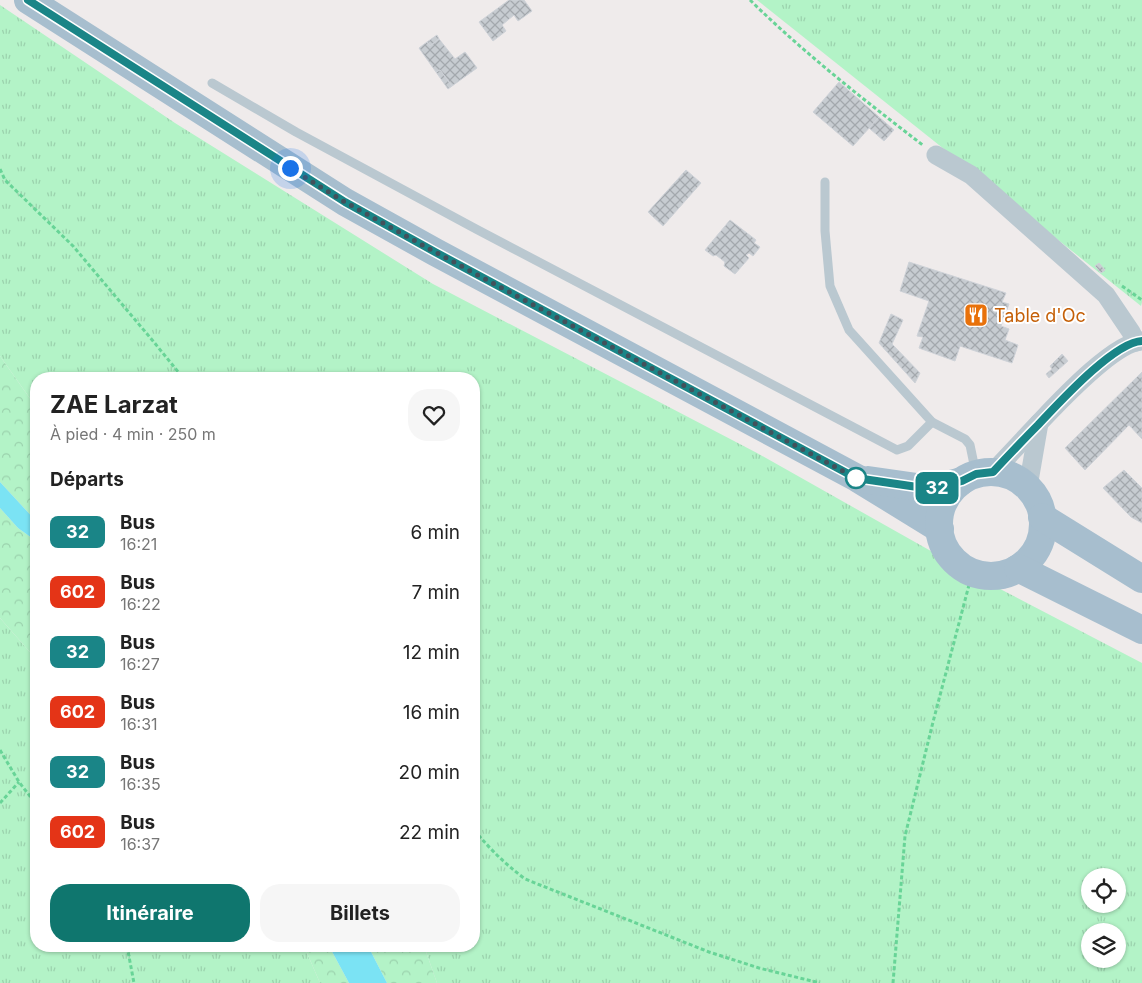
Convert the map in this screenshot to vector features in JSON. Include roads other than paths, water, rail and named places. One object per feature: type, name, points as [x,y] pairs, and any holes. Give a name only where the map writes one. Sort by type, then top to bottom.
[{"type":"main road","points":[[28,0],[345,202],[856,478],[940,529]]},
{"type":"main road","points":[[856,478],[931,489],[977,475],[1006,474],[1018,479],[1028,487],[1037,501],[1042,518],[1042,532],[1038,546],[1030,558],[1018,568],[1004,574],[989,576],[964,568],[956,562],[942,541],[940,515],[944,502],[951,490],[977,475]]},
{"type":"main road","points":[[1042,518],[1142,579]]},
{"type":"main road","points":[[1018,568],[1142,630]]},
{"type":"street","points":[[936,155],[971,175],[1106,295],[1139,342],[1108,358],[1060,400],[1039,424],[977,475]]},
{"type":"street","points":[[1028,487],[1039,424]]},
{"type":"lane","points":[[212,83],[347,160],[897,450],[908,446],[932,422]]},
{"type":"lane","points":[[825,182],[825,231],[830,286],[849,330],[932,422],[965,439],[970,445],[977,475]]},
{"type":"water","points":[[0,482],[30,514],[30,537],[18,528],[0,508]]},
{"type":"water","points":[[332,952],[371,952],[387,983],[349,983]]},
{"type":"place","name":"Table d'Oc","points":[[976,315]]}]
